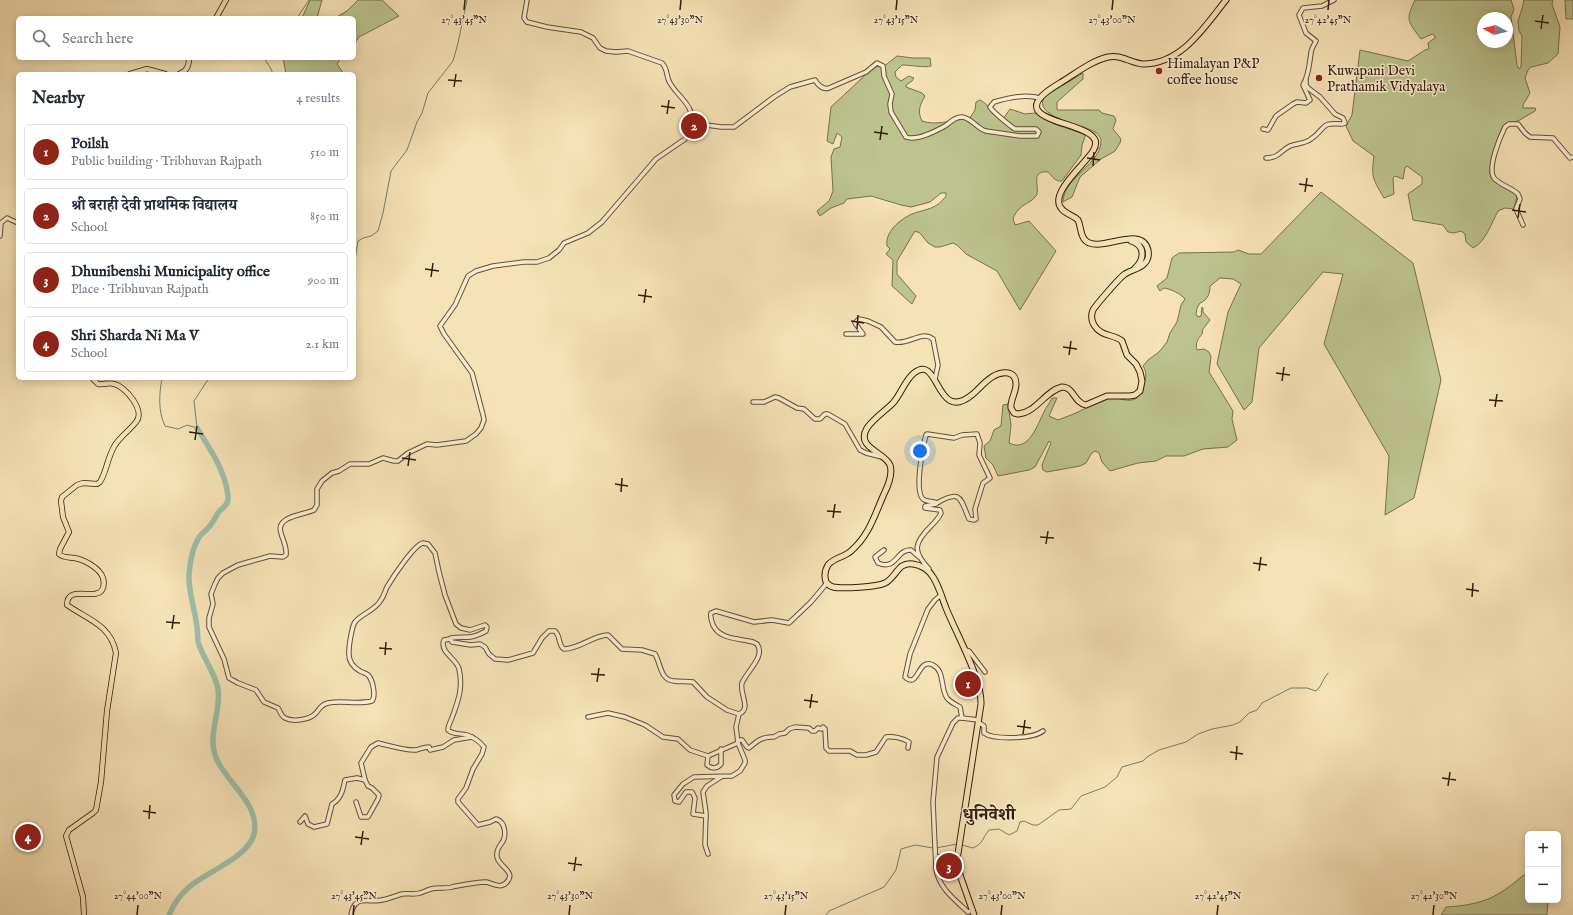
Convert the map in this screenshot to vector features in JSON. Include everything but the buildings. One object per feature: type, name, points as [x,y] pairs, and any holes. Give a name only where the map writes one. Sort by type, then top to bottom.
[{"type":"highway","points":[[973,913],[958,867],[957,855],[981,704],[981,693],[976,677],[937,583],[926,570],[919,565],[908,563],[902,566],[890,580],[881,584],[839,588],[827,583],[825,573],[829,564],[835,559],[845,556],[863,539],[871,525],[885,492],[890,475],[890,465],[883,457],[872,450],[867,443],[865,435],[868,427],[896,399],[914,373],[921,370],[927,370],[935,379],[944,397],[950,401],[956,402],[970,396],[992,377],[1004,373],[1011,374],[1014,377],[1016,384],[1011,408],[1014,413],[1018,414],[1029,411],[1055,390],[1062,387],[1069,389],[1076,400],[1084,405],[1088,405],[1107,396],[1135,395],[1140,391],[1142,384],[1139,368],[1127,355],[1121,340],[1101,332],[1094,326],[1092,318],[1093,312],[1097,305],[1122,276],[1145,263],[1148,256],[1148,250],[1145,244],[1140,240],[1126,240],[1097,244],[1089,243],[1083,238],[1078,220],[1060,208],[1059,199],[1061,192],[1068,181],[1091,154],[1096,143],[1094,137],[1090,134],[1044,115],[1038,108],[1038,102],[1040,98],[1050,89],[1104,58],[1119,56],[1144,64],[1170,58],[1180,52],[1191,42],[1226,0]]},
{"type":"main road","points":[[217,16],[226,0]]},
{"type":"main road","points":[[184,72],[187,68],[188,60]]},
{"type":"main road","points":[[137,72],[147,69],[158,72]]},
{"type":"main road","points":[[84,915],[83,897],[70,856],[66,836],[69,830],[93,814],[96,810],[101,782],[107,711],[116,653],[115,647],[101,626],[71,608],[67,603],[72,595],[82,593],[99,593],[102,590],[104,582],[100,572],[95,567],[76,558],[63,557],[60,554],[59,551],[70,532],[64,520],[61,499],[76,485],[83,483],[97,484],[100,482],[109,456],[116,444],[137,422],[139,416],[139,411],[133,400],[120,388],[113,383],[104,385],[98,384],[94,380]]},
{"type":"street","points":[[351,915],[353,906],[360,901],[379,901],[401,894],[420,893],[433,888],[452,888],[486,882],[500,885],[507,882],[509,875],[508,870],[496,856],[496,853],[505,838],[504,826],[496,819],[478,825],[458,802],[484,750],[482,744],[465,734],[451,733],[448,730],[462,684],[456,662],[451,659],[443,647],[444,640],[452,637],[472,637],[486,631],[487,627],[484,625],[470,630],[456,624],[444,590],[435,553],[428,544],[421,543],[414,548],[387,587],[381,601],[368,613],[357,620],[354,625],[349,650],[350,660],[352,665],[371,678],[374,699],[365,703],[339,701],[328,703],[320,706],[314,715],[310,717],[302,719],[285,718],[282,717],[278,708],[264,702],[256,690],[238,684],[229,678],[224,659],[209,627],[209,618],[213,604],[211,594],[218,578],[231,568],[244,562],[270,556],[283,557],[286,555],[286,544],[280,530],[282,524],[289,517],[301,515],[314,510],[317,505],[318,489],[322,481],[332,473],[350,464],[369,464],[383,458],[394,461],[398,460],[408,453],[427,444],[437,445],[451,442],[462,442],[469,440],[476,434],[482,424],[483,415],[472,373],[440,326],[461,295],[468,276],[476,271],[493,266],[524,262],[538,262],[549,258],[560,250],[564,243],[588,233],[595,228],[656,159],[685,140],[692,123],[691,112],[670,83],[666,67],[662,63],[628,51],[606,51],[600,48],[593,38],[581,32],[546,27],[527,22],[524,18],[527,0]]},
{"type":"street","points":[[1266,158],[1274,158],[1290,146],[1309,141],[1326,125],[1333,123],[1344,123],[1343,118],[1333,113],[1320,97],[1307,86],[1308,67],[1311,61],[1310,51],[1316,41],[1306,33],[1299,15],[1303,8],[1322,6],[1334,0]]},
{"type":"street","points":[[692,123],[721,127],[734,127],[765,103],[790,87],[815,80],[820,87],[829,88],[861,74],[878,63],[883,66],[884,76],[892,94],[890,104],[891,112],[906,138],[910,139],[915,139],[932,133],[959,117],[968,119],[982,130],[1010,135],[1037,136],[1039,132],[1036,129],[1015,129],[990,107],[994,102],[1006,99],[1030,97],[1040,98]]},
{"type":"street","points":[[1263,129],[1268,130],[1276,116],[1293,104],[1297,102],[1306,104],[1309,102],[1310,100],[1303,85],[1307,79]]},
{"type":"street","points":[[1523,225],[1516,209],[1520,199],[1518,194],[1496,180],[1493,174],[1493,161],[1505,127],[1509,124],[1518,124],[1530,137],[1553,138],[1570,158],[1573,157]]},
{"type":"street","points":[[0,236],[1,223],[7,218],[16,221]]},
{"type":"street","points":[[846,334],[863,334],[855,323],[859,319],[882,327],[895,342],[908,342],[924,335],[933,339],[938,365],[935,379]]},
{"type":"street","points":[[753,402],[764,402],[775,397],[783,399],[797,408],[804,410],[815,419],[820,419],[825,414],[828,414],[845,424],[860,450],[883,457]]},
{"type":"street","points":[[919,557],[917,548],[922,535],[939,518],[941,513],[940,510],[928,509],[925,506],[926,505],[937,503],[954,495],[962,501],[970,519],[976,519],[975,509],[983,483],[990,478],[979,455],[980,443],[977,434],[962,435],[954,438],[928,434],[926,435],[920,465],[920,495],[924,500],[937,503]]},
{"type":"street","points":[[884,550],[875,557],[876,561],[882,565],[891,563],[903,551],[911,550],[919,557],[934,576],[937,583]]},
{"type":"street","points":[[706,816],[692,814],[695,798],[692,792],[686,792],[679,802],[675,801],[674,795],[683,784],[694,777],[734,775],[743,767],[745,760],[738,741],[736,727],[738,714],[742,712],[745,700],[741,690],[742,683],[758,658],[760,650],[757,644],[753,642],[719,634],[711,621],[711,612],[716,610],[754,622],[772,620],[789,623],[811,602],[827,583]]},
{"type":"street","points":[[941,595],[928,609],[910,654],[905,677],[909,680],[916,678],[924,665],[930,664],[937,668],[940,672],[945,695],[948,700],[960,707],[962,718]]},
{"type":"street","points":[[450,639],[452,642],[482,645],[492,657],[503,660],[518,658],[533,653],[542,638],[549,631],[555,631],[558,634],[562,648],[566,650],[608,635],[622,649],[642,650],[655,654],[661,670],[667,679],[693,682],[707,697],[727,710],[738,714]]},
{"type":"street","points":[[964,649],[969,650],[985,672]]},
{"type":"street","points":[[588,717],[612,713],[632,719],[645,725],[663,737],[678,740],[690,750],[708,756],[742,740],[746,747],[749,748],[758,740],[785,733],[794,726],[809,728],[812,731],[815,731],[818,728],[822,729],[823,727],[825,729],[826,748],[829,751],[850,752],[857,755],[866,755],[876,752],[886,737],[892,736],[909,742],[908,748]]},
{"type":"street","points":[[973,913],[968,912],[953,899],[938,878],[933,802],[937,756],[953,723],[958,718],[978,721],[984,726],[984,734],[1004,738],[1035,736],[1043,731]]},
{"type":"street","points":[[356,802],[361,817],[368,817],[378,799],[379,795],[368,786],[365,780],[361,762],[371,747],[378,743],[406,750],[416,750],[428,747],[430,750],[443,747],[454,740],[472,737]]},
{"type":"street","points":[[708,756],[707,765],[709,767],[717,767],[721,764],[721,749]]},
{"type":"street","points":[[708,854],[705,845],[706,816],[704,790],[707,786],[722,776]]},
{"type":"street","points":[[300,822],[305,816],[308,824],[314,827],[327,824],[332,804],[337,801],[343,789],[345,780],[357,778],[365,780]]},
{"type":"street","points":[[937,858],[957,855]]},
{"type":"green space","points":[[310,0],[322,0],[318,16],[303,16]]},
{"type":"green space","points":[[358,0],[382,0],[399,16],[359,37],[356,41],[356,16],[338,16],[347,11]]},
{"type":"green space","points":[[1415,0],[1511,0],[1514,9],[1513,12],[1477,12],[1477,48],[1513,48],[1513,33],[1517,65],[1519,69],[1521,67],[1522,36],[1519,31],[1518,21],[1524,0],[1553,0],[1552,4],[1560,27],[1558,54],[1548,63],[1531,67],[1528,70],[1525,78],[1530,93],[1523,105],[1523,108],[1536,109],[1518,121],[1509,123],[1503,127],[1491,165],[1490,173],[1492,179],[1516,194],[1517,198],[1514,209],[1505,208],[1498,211],[1485,237],[1473,248],[1466,242],[1465,234],[1461,231],[1454,233],[1448,232],[1443,225],[1413,220],[1408,194],[1422,184],[1422,177],[1407,166],[1405,168],[1403,179],[1395,176],[1393,178],[1394,194],[1384,198],[1377,187],[1373,174],[1374,156],[1353,141],[1346,126],[1352,115],[1360,50],[1408,61],[1429,49],[1428,43],[1435,38],[1435,36],[1432,34],[1421,39],[1409,21],[1410,12]]},
{"type":"green space","points":[[1565,0],[1573,0],[1573,19],[1566,19]]},
{"type":"green space","points":[[897,56],[930,58],[931,66],[929,67],[902,65],[895,72],[896,77],[901,81],[909,76],[914,78],[906,85],[906,87],[922,93],[925,96],[920,108],[922,121],[938,123],[966,119],[968,121],[975,110],[976,102],[980,100],[995,114],[1003,119],[1010,109],[1025,114],[1035,113],[1054,124],[1084,134],[1085,137],[1081,155],[1062,181],[1056,180],[1048,172],[1042,172],[1039,174],[1037,177],[1036,196],[1020,208],[1013,218],[1015,225],[1029,221],[1056,251],[1020,310],[997,271],[966,254],[953,243],[935,247],[928,243],[920,233],[915,231],[897,261],[897,274],[916,296],[912,304],[892,286],[893,260],[886,254],[890,249],[887,246],[888,236],[898,223],[912,214],[934,207],[942,201],[946,196],[946,193],[941,193],[930,202],[911,207],[871,196],[847,199],[844,203],[831,208],[820,216],[817,211],[829,201],[833,191],[831,157],[834,149],[840,147],[842,137],[837,133],[833,144],[827,141],[831,107],[875,66],[880,66],[882,68]]},
{"type":"green space","points":[[283,60],[340,60],[337,64],[343,72],[286,72]]},
{"type":"green space","points":[[1083,73],[1083,79],[1057,102],[1057,110],[1099,110],[1102,113],[1114,116],[1116,120],[1113,129],[1121,139],[1115,151],[1101,159],[1080,177],[1072,197],[1063,202],[1069,185],[1096,156],[1100,148],[1101,139],[1096,132],[1052,115],[1045,110],[1042,103],[1045,96]]},
{"type":"green space","points":[[1321,192],[1413,263],[1441,380],[1414,498],[1385,515],[1389,456],[1324,344],[1343,274],[1323,272],[1259,348],[1252,402],[1244,410],[1217,364],[1228,312],[1241,284],[1233,279],[1220,278],[1210,286],[1208,296],[1197,308],[1196,314],[1198,317],[1201,316],[1202,307],[1203,312],[1210,320],[1203,329],[1202,334],[1197,341],[1197,350],[1204,349],[1209,352],[1211,357],[1209,372],[1233,411],[1232,419],[1237,440],[1228,447],[1203,449],[1184,456],[1166,456],[1156,461],[1138,463],[1110,471],[1102,462],[1099,453],[1095,451],[1091,454],[1086,463],[1080,466],[1047,472],[1043,470],[1042,465],[1051,443],[1049,441],[1035,467],[1029,470],[998,476],[993,465],[986,458],[984,446],[990,441],[994,430],[1001,426],[1003,405],[1008,404],[1011,425],[1009,443],[1016,445],[1027,441],[1031,436],[1052,398],[1057,398],[1049,416],[1058,420],[1085,409],[1103,399],[1116,398],[1132,400],[1137,398],[1141,393],[1145,380],[1146,373],[1143,366],[1148,360],[1159,352],[1167,342],[1170,333],[1177,322],[1181,305],[1185,299],[1170,289],[1164,288],[1160,291],[1157,286],[1167,278],[1172,258],[1179,253],[1234,252],[1238,250],[1249,254],[1261,254]]},
{"type":"green space","points":[[1525,874],[1525,903],[1548,903],[1547,915],[1441,915],[1446,907],[1460,906],[1487,899],[1507,888]]},
{"type":"waterway","points":[[298,16],[309,0]]},
{"type":"waterway","points":[[356,254],[358,241],[371,236],[378,231],[391,171],[407,150],[417,122],[422,113],[428,93],[453,61],[467,0]]},
{"type":"waterway","points":[[265,60],[272,72]]},
{"type":"waterway","points":[[162,380],[160,391],[161,415],[165,426],[178,429],[187,425],[197,428],[194,401],[208,380]]},
{"type":"waterway","points":[[169,915],[177,901],[195,882],[225,864],[244,850],[250,843],[254,834],[255,821],[245,799],[228,777],[215,755],[213,736],[219,696],[218,689],[215,678],[198,643],[196,620],[189,581],[190,565],[196,543],[228,502],[228,496],[224,477],[212,452],[197,428]]},
{"type":"waterway","points":[[962,845],[973,848],[977,846],[989,830],[999,829],[1009,835],[1017,831],[1020,822],[1024,821],[1033,825],[1038,825],[1059,810],[1071,809],[1081,796],[1105,787],[1117,777],[1122,767],[1143,761],[1159,750],[1186,742],[1198,734],[1240,722],[1249,713],[1257,710],[1262,703],[1291,688],[1307,688],[1316,691],[1328,673]]},
{"type":"waterway","points":[[936,848],[957,844]]},
{"type":"waterway","points":[[826,915],[829,911],[884,887],[896,870],[901,849],[915,845],[933,848]]},
{"type":"place","name":"Himalayan P&P coffee house","points":[[1159,71]]},
{"type":"place","name":"Kuwapani Devi Prathamik Vidyalaya","points":[[1319,78]]},
{"type":"place","name":"श्री बराही देवी प्राथमिक विद्यालय","points":[[694,126]]},
{"type":"place","name":"Poilsh","points":[[968,684]]},
{"type":"place","name":"Shri Sharda Ni Ma V","points":[[28,837]]},
{"type":"place","name":"Dhunibenshi Municipality office","points":[[949,866]]},
{"type":"district","name":"धुनिवेशी","points":[[989,814]]}]
